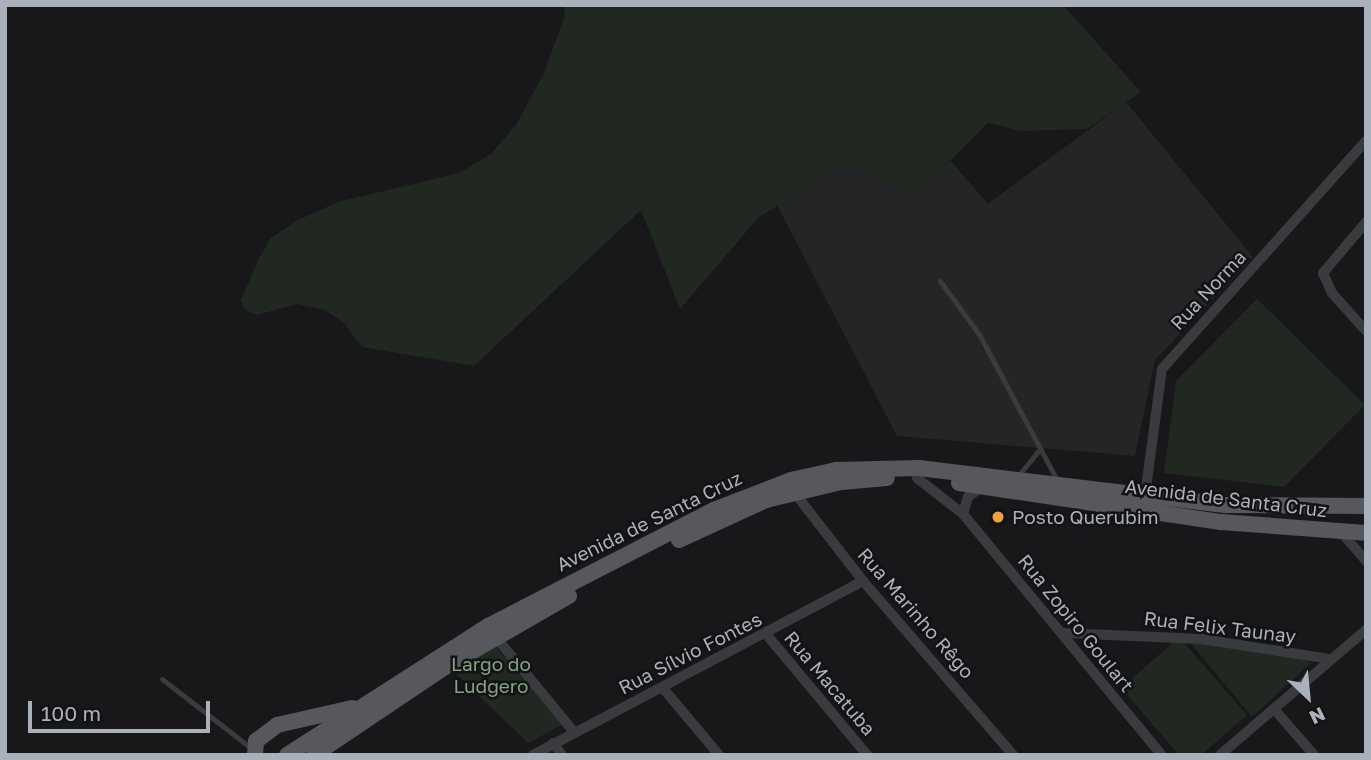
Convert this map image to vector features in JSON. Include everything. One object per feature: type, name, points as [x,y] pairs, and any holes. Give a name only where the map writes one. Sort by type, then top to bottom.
[{"type":"main road","name":"Avenida de Santa Cruz","points":[[287,755],[370,700],[714,510],[791,480],[836,470],[882,468],[1016,478],[1227,505],[1366,506]]},
{"type":"main road","name":"Avenida de Santa Cruz","points":[[314,755],[492,632],[694,532],[794,492],[852,481],[918,478],[984,485],[1170,515],[1366,533]]},
{"type":"main road","points":[[254,752],[264,733],[277,725],[370,700]]},
{"type":"street","name":"Rua Norma","points":[[1145,496],[1162,369],[1366,141]]},
{"type":"street","points":[[1366,222],[1323,273],[1332,293],[1366,331]]},
{"type":"street","name":"Rua Zopiro Goulart","points":[[918,478],[963,514],[1163,755]]},
{"type":"street","points":[[963,514],[968,497],[984,485]]},
{"type":"street","name":"Rua Marinho Rêgo","points":[[794,492],[863,580],[1011,754]]},
{"type":"street","points":[[1341,532],[1366,561]]},
{"type":"street","name":"Rua Sílvio Fontes","points":[[533,755],[766,634],[863,580]]},
{"type":"street","points":[[1220,755],[1366,630]]},
{"type":"street","points":[[492,632],[574,732]]},
{"type":"street","name":"Rua Felix Taunay","points":[[1063,633],[1202,639],[1330,659]]},
{"type":"street","name":"Rua Macatuba","points":[[766,634],[867,755]]},
{"type":"street","points":[[662,687],[719,755]]},
{"type":"street","points":[[1274,709],[1314,755]]},
{"type":"street","points":[[553,743],[562,755]]},
{"type":"lane","points":[[940,281],[979,334],[1038,451],[1059,484]]},
{"type":"lane","points":[[1016,478],[1038,451]]},
{"type":"lane","points":[[162,679],[254,752]]},
{"type":"shaded area","points":[[1126,102],[1253,257],[1155,360],[1135,456],[897,436],[777,205],[847,163],[915,195],[950,160],[988,204]]},
{"type":"green space","points":[[564,5],[1063,5],[1141,92],[1087,129],[1021,131],[988,123],[915,195],[847,163],[759,217],[680,309],[641,210],[474,366],[362,347],[344,323],[325,310],[297,304],[257,315],[245,310],[241,300],[259,258],[271,238],[296,221],[338,202],[459,173],[491,154],[516,125],[544,73],[565,15]]},
{"type":"green space","points":[[1257,299],[1365,405],[1284,487],[1164,473],[1176,381]]},
{"type":"green space","points":[[1179,637],[1247,715],[1201,755],[1179,755],[1121,688]]},
{"type":"green space","points":[[1188,640],[1296,656],[1311,663],[1252,717]]},
{"type":"green space","name":"Largo do Ludgero","points":[[496,647],[564,724],[528,743],[454,672]]},
{"type":"place","name":"Posto Querubim","points":[[998,517]]}]
